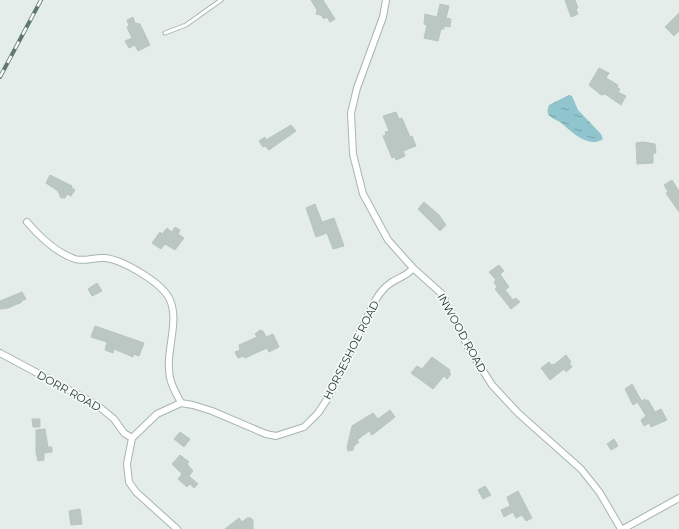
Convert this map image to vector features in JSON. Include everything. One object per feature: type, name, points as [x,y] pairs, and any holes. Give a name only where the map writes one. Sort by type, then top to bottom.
[{"type":"street","name":"INWOOD ROAD","points":[[386,0],[383,17],[353,104],[350,124],[352,154],[363,194],[388,240],[413,268],[436,287],[442,294],[468,347],[492,385],[527,422],[581,469],[600,494],[622,529]]},
{"type":"street","points":[[27,222],[35,232],[66,255],[82,261],[102,258],[119,261],[136,270],[167,293],[171,300],[173,316],[169,374],[173,387],[181,403],[157,414],[132,438],[127,464],[129,482],[136,492],[177,529]]},
{"type":"street","name":"HORSESHOE ROAD","points":[[181,403],[212,411],[266,434],[276,436],[304,427],[318,413],[328,398],[374,301],[382,290],[391,282],[408,274],[413,268]]},
{"type":"street","name":"DORR ROAD","points":[[0,353],[97,405],[114,420],[124,433],[132,438]]},
{"type":"street","points":[[622,529],[679,498]]},
{"type":"lane","points":[[165,33],[186,25],[221,0]]},
{"type":"water","points":[[569,95],[572,96],[578,110],[601,134],[603,139],[598,142],[586,141],[549,116],[549,105]]},
{"type":"building","points":[[311,0],[323,0],[335,19],[330,22],[327,17],[324,19],[321,15],[316,14],[317,10]]},
{"type":"building","points":[[565,0],[575,0],[578,8],[576,9],[578,14],[571,17]]},
{"type":"building","points":[[440,4],[449,6],[446,18],[451,19],[450,27],[444,26],[444,29],[441,29],[438,41],[424,38],[427,25],[424,24],[425,14],[437,17]]},
{"type":"building","points":[[679,13],[679,31],[674,36],[665,27]]},
{"type":"building","points":[[133,17],[135,23],[140,24],[150,45],[138,51],[135,45],[129,48],[125,41],[132,38],[127,27],[129,26],[127,20]]},
{"type":"building","points":[[599,68],[609,73],[606,78],[618,85],[617,87],[620,89],[618,92],[626,96],[621,105],[605,94],[601,95],[589,85]]},
{"type":"building","points":[[396,112],[399,119],[402,118],[410,137],[412,136],[416,146],[403,151],[405,156],[396,160],[395,157],[392,158],[383,136],[386,135],[385,132],[389,131],[383,116]]},
{"type":"building","points":[[291,125],[296,131],[269,150],[265,146],[263,147],[259,141],[265,137],[266,140]]},
{"type":"building","points":[[643,142],[655,144],[656,153],[653,153],[653,163],[637,164],[636,143]]},
{"type":"building","points":[[50,175],[72,186],[71,187],[75,190],[71,196],[67,194],[65,198],[61,198],[58,191],[46,183]]},
{"type":"building","points":[[672,180],[679,191],[679,212],[666,193],[668,192],[664,185]]},
{"type":"building","points":[[424,202],[439,215],[446,225],[440,231],[418,209]]},
{"type":"building","points":[[315,204],[322,222],[334,218],[344,246],[333,249],[327,233],[316,237],[306,208]]},
{"type":"building","points":[[175,227],[180,230],[178,234],[184,238],[175,250],[165,244],[161,249],[152,243],[160,232],[162,234],[167,228],[172,232]]},
{"type":"building","points":[[499,265],[504,271],[500,274],[509,287],[505,290],[513,300],[516,298],[520,302],[511,309],[495,289],[497,287],[494,282],[496,280],[489,272]]},
{"type":"building","points":[[97,283],[102,291],[92,296],[88,289]]},
{"type":"building","points":[[22,292],[26,299],[8,308],[0,309],[0,301]]},
{"type":"building","points":[[95,326],[144,343],[139,356],[133,354],[133,357],[114,349],[113,353],[105,350],[107,342],[91,337]]},
{"type":"building","points":[[260,330],[263,331],[266,337],[273,334],[279,347],[269,352],[267,348],[245,358],[244,356],[238,358],[235,352],[240,350],[239,345],[257,337],[255,334]]},
{"type":"building","points":[[566,355],[571,362],[569,363],[572,367],[566,372],[564,369],[550,380],[541,368],[549,362],[551,365],[555,364]]},
{"type":"building","points":[[432,357],[450,370],[449,372],[451,374],[447,379],[444,376],[433,389],[411,373],[417,366],[422,369]]},
{"type":"building","points":[[632,384],[641,400],[633,405],[625,389]]},
{"type":"building","points":[[645,399],[646,401],[648,400],[655,412],[661,409],[667,420],[651,427],[649,423],[644,426],[641,420],[646,416],[638,403]]},
{"type":"building","points":[[390,410],[395,417],[372,435],[369,431],[357,440],[359,442],[354,446],[353,450],[348,451],[347,448],[352,426],[373,413],[378,419]]},
{"type":"building","points":[[32,419],[40,419],[40,427],[33,427]]},
{"type":"building","points":[[45,429],[48,447],[52,447],[52,452],[44,453],[44,460],[38,461],[36,452],[36,430]]},
{"type":"building","points":[[180,432],[190,439],[184,447],[174,439]]},
{"type":"building","points":[[614,439],[618,446],[611,450],[607,444]]},
{"type":"building","points":[[180,455],[189,462],[187,464],[193,471],[189,476],[198,484],[194,488],[190,484],[187,487],[178,479],[182,474],[172,464]]},
{"type":"building","points":[[485,486],[491,495],[483,499],[478,490]]},
{"type":"building","points":[[518,491],[532,518],[526,521],[522,515],[516,518],[513,512],[504,517],[501,510],[510,506],[507,497]]},
{"type":"building","points":[[80,509],[82,524],[71,525],[69,511]]},
{"type":"building","points":[[239,518],[242,522],[247,518],[251,518],[253,521],[253,529],[225,529]]},
{"type":"railway","points":[[0,77],[41,0]]}]
